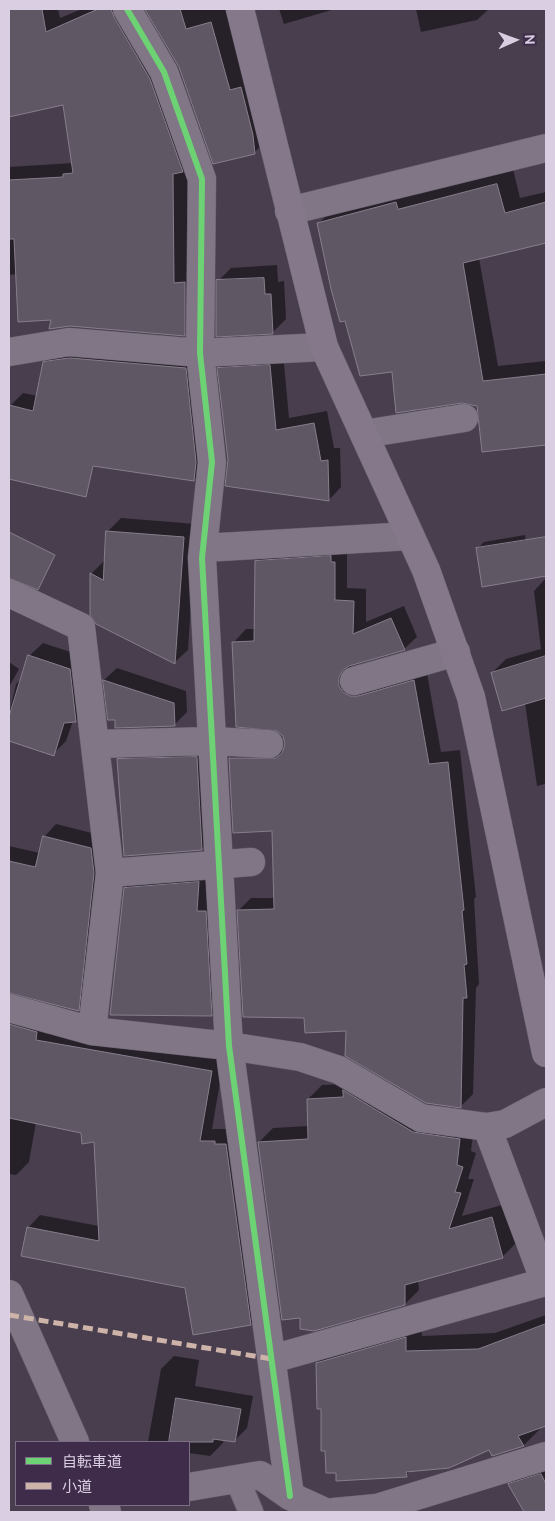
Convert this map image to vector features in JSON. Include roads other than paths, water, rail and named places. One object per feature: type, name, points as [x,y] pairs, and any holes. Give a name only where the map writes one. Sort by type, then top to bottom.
[{"type":"street","points":[[127,9],[164,72],[202,179],[200,353],[212,462],[203,548],[229,1046],[290,1496]]},
{"type":"street","points":[[240,9],[324,347],[426,570],[471,696],[546,1053]]},
{"type":"street","points":[[289,211],[546,148]]},
{"type":"street","points":[[9,352],[69,342],[200,353],[324,347]]},
{"type":"street","points":[[364,434],[464,418]]},
{"type":"street","points":[[203,548],[410,536]]},
{"type":"street","points":[[9,593],[82,627],[110,873],[92,1031]]},
{"type":"street","points":[[354,681],[456,652]]},
{"type":"street","points":[[96,744],[212,741],[269,744]]},
{"type":"street","points":[[110,873],[251,862]]},
{"type":"street","points":[[9,1008],[92,1031],[229,1046],[300,1057],[339,1070],[421,1118],[488,1127],[505,1124],[546,1102]]},
{"type":"street","points":[[272,1359],[545,1282],[488,1127]]},
{"type":"street","points":[[9,1294],[75,1441]]},
{"type":"street","points":[[334,1512],[377,1508],[546,1456]]},
{"type":"street","points":[[190,1487],[260,1475],[290,1496],[325,1512]]},
{"type":"lane","points":[[236,1479],[251,1512]]}]
